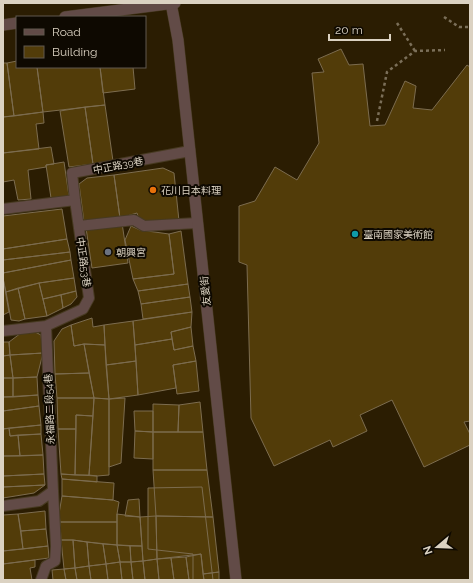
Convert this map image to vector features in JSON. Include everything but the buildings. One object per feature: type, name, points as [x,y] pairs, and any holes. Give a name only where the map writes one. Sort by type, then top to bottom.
[{"type":"street","name":"友愛街","points":[[171,3],[178,40],[236,580]]},
{"type":"street","points":[[74,16],[175,3]]},
{"type":"street","points":[[3,25],[16,23]]},
{"type":"lane","name":"中正路39巷","points":[[79,226],[72,174],[190,151]]},
{"type":"lane","points":[[3,209],[75,200]]},
{"type":"lane","points":[[79,226],[134,220],[144,226],[197,223]]},
{"type":"lane","name":"中正路53巷","points":[[3,331],[46,326],[83,309],[89,298],[79,226]]},
{"type":"lane","name":"永福路二段54巷","points":[[41,580],[46,566],[55,561],[56,546],[46,326]]},
{"type":"lane","points":[[3,506],[38,501],[53,492]]},
{"type":"path","points":[[444,18],[459,27],[470,27]]},
{"type":"path","points":[[397,23],[415,51]]},
{"type":"path","points":[[377,121],[387,72],[415,51],[445,50]]},
{"type":"place","name":"花川日本料理","points":[[153,190]]},
{"type":"place","name":"臺南國家美術館","points":[[355,234]]},
{"type":"place","name":"朝興宮","points":[[108,252]]}]
